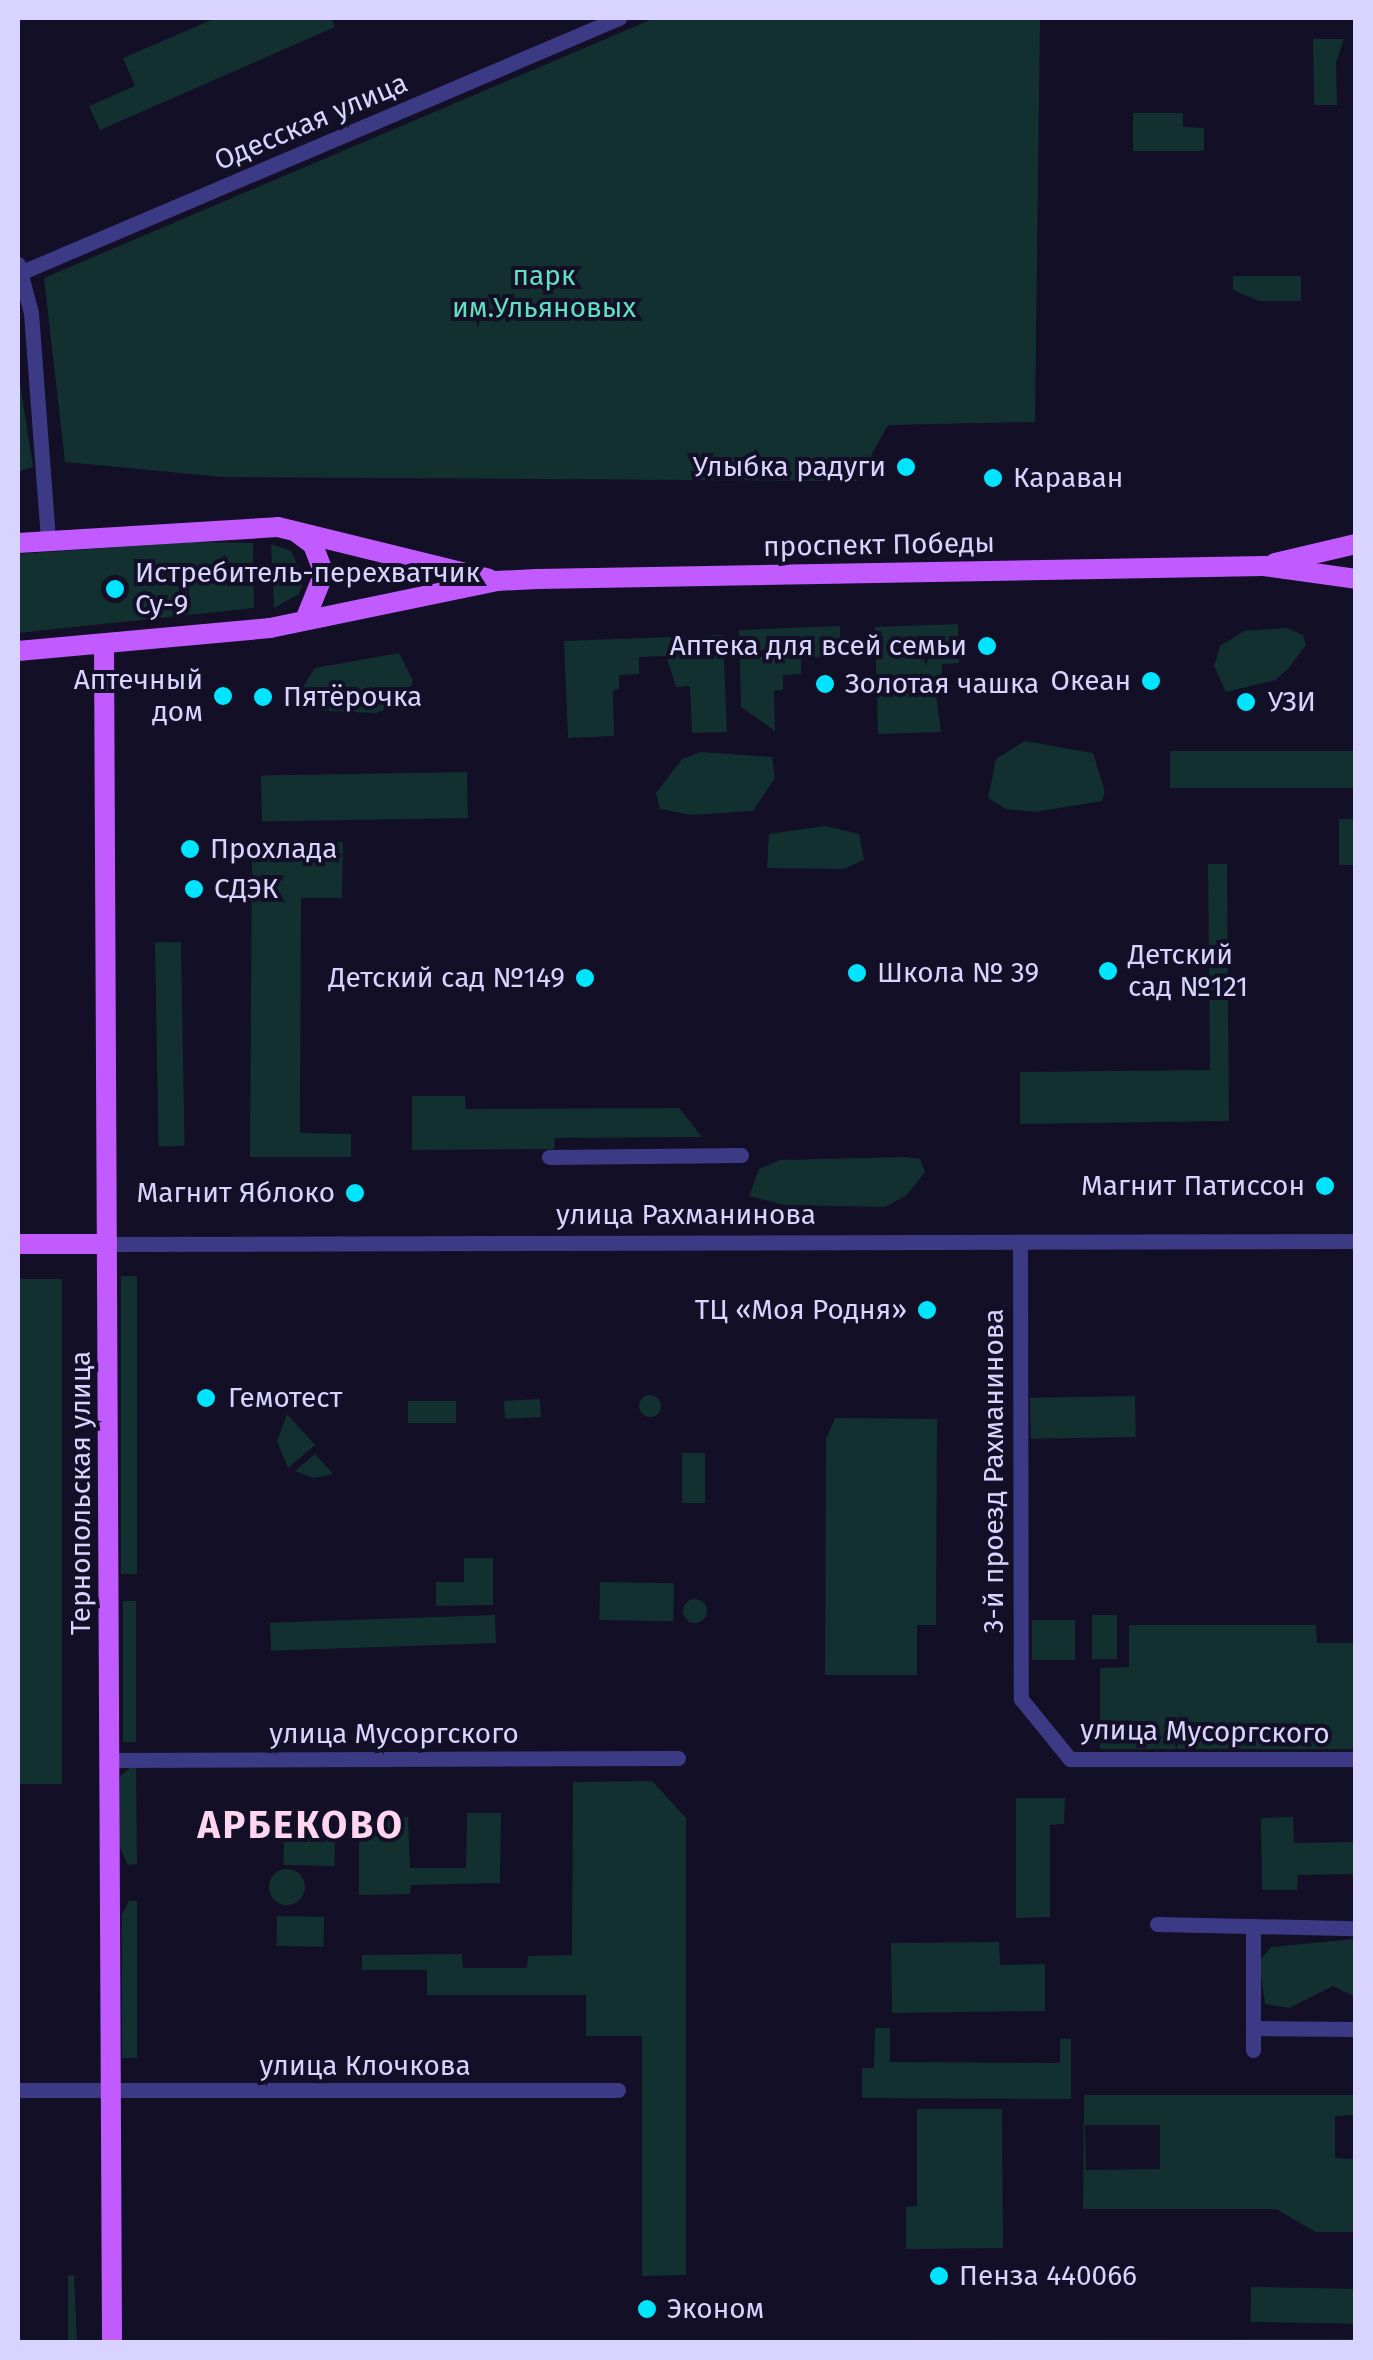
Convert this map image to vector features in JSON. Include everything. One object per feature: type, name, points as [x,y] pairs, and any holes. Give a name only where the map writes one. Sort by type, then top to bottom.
[{"type":"main road","name":"проспект Победы","points":[[18,543],[48,538],[294,530],[496,581]]},
{"type":"main road","points":[[294,530],[313,545],[324,573],[305,620]]},
{"type":"main road","name":"проспект Победы","points":[[1264,566],[1356,544]]},
{"type":"main road","name":"проспект Победы","points":[[18,651],[305,620],[496,581],[1264,566],[1356,579]]},
{"type":"main road","name":"Тернопольская улица","points":[[104,644],[112,2342]]},
{"type":"main road","name":"улица Рахманинова","points":[[18,1244],[107,1244]]},
{"type":"street","name":"Одесская улица","points":[[20,267],[619,18]]},
{"type":"street","points":[[20,267],[48,538]]},
{"type":"street","points":[[549,1157],[741,1155]]},
{"type":"street","name":"улица Рахманинова","points":[[107,1244],[1356,1241]]},
{"type":"street","name":"3-й проезд Рахманинова","points":[[1020,1242],[1021,1699]]},
{"type":"street","name":"улица Мусоргского","points":[[1021,1699],[1070,1760],[1356,1758]]},
{"type":"street","name":"улица Мусоргского","points":[[110,1760],[678,1758]]},
{"type":"street","points":[[1157,1924],[1356,1928]]},
{"type":"street","points":[[1253,1926],[1253,2050]]},
{"type":"street","points":[[1253,2028],[1356,2029]]},
{"type":"street","name":"улица Клочкова","points":[[18,2090],[618,2090]]},
{"type":"green space","points":[[216,18],[331,18],[335,27],[100,130],[89,106],[135,86],[123,58]]},
{"type":"green space","name":"парк им.Ульяновых","points":[[655,18],[1040,18],[1035,422],[888,425],[857,481],[223,477],[65,462],[44,278]]},
{"type":"green space","points":[[1313,39],[1344,39],[1336,62],[1337,105],[1314,105]]},
{"type":"green space","points":[[1133,113],[1183,113],[1183,127],[1204,128],[1204,151],[1133,151]]},
{"type":"green space","points":[[1233,276],[1301,276],[1301,301],[1259,301],[1233,290]]},
{"type":"green space","points":[[18,370],[33,467],[18,472]]},
{"type":"green space","points":[[191,542],[253,543],[254,608],[18,633],[18,554]]},
{"type":"green space","points":[[271,544],[291,551],[304,579],[299,594],[274,608]]},
{"type":"green space","points":[[958,624],[959,663],[942,664],[942,679],[934,680],[941,732],[878,734],[875,627]]},
{"type":"green space","points":[[840,626],[840,656],[801,658],[801,674],[783,675],[783,690],[774,691],[775,731],[741,707],[739,630]]},
{"type":"green space","points":[[1287,628],[1303,635],[1306,645],[1288,669],[1275,680],[1226,692],[1214,666],[1220,646],[1244,631]]},
{"type":"green space","points":[[723,635],[727,732],[692,733],[690,686],[676,687],[666,656],[639,657],[639,674],[619,675],[619,689],[613,690],[614,736],[568,738],[564,641]]},
{"type":"green space","points":[[399,653],[413,681],[404,704],[376,713],[309,710],[304,685],[315,668]]},
{"type":"green space","points":[[1025,741],[1093,753],[1105,792],[1102,801],[1035,812],[1006,809],[988,798],[996,759]]},
{"type":"green space","points":[[1170,751],[1355,751],[1355,788],[1170,788]]},
{"type":"green space","points":[[701,752],[772,757],[775,778],[753,811],[692,815],[660,809],[656,793],[682,759]]},
{"type":"green space","points":[[467,772],[468,818],[262,822],[261,776]]},
{"type":"green space","points":[[1339,819],[1355,819],[1355,865],[1339,865]]},
{"type":"green space","points":[[825,826],[859,834],[864,860],[844,869],[767,868],[769,834]]},
{"type":"green space","points":[[252,842],[343,842],[342,898],[301,898],[300,1133],[351,1134],[351,1157],[250,1157]]},
{"type":"green space","points":[[1208,864],[1227,864],[1229,1121],[1020,1124],[1020,1072],[1210,1070]]},
{"type":"green space","points":[[155,942],[181,942],[185,1146],[159,1146]]},
{"type":"green space","points":[[412,1096],[465,1096],[466,1109],[679,1108],[702,1137],[555,1138],[554,1149],[412,1150]]},
{"type":"green space","points":[[920,1159],[925,1172],[907,1195],[885,1207],[784,1205],[749,1196],[759,1169],[780,1160]]},
{"type":"green space","points":[[121,1276],[137,1276],[137,1574],[121,1574]]},
{"type":"green space","points":[[18,1279],[62,1279],[62,1784],[18,1784]]},
{"type":"green space","points":[[646,1395],[654,1395],[661,1406],[654,1417],[646,1417],[639,1410],[639,1402]]},
{"type":"green space","points":[[1135,1396],[1136,1437],[1031,1439],[1030,1398]]},
{"type":"green space","points":[[540,1399],[541,1417],[505,1419],[504,1401]]},
{"type":"green space","points":[[408,1401],[456,1401],[456,1423],[408,1423]]},
{"type":"green space","points":[[287,1414],[315,1445],[288,1468],[277,1441]]},
{"type":"green space","points":[[835,1418],[937,1419],[936,1625],[917,1625],[917,1675],[825,1675],[826,1439]]},
{"type":"green space","points":[[682,1453],[705,1453],[705,1503],[682,1503]]},
{"type":"green space","points":[[315,1454],[333,1474],[313,1478],[295,1471]]},
{"type":"green space","points":[[464,1558],[493,1558],[493,1605],[436,1606],[436,1582],[464,1582]]},
{"type":"green space","points":[[600,1582],[674,1583],[673,1621],[599,1620]]},
{"type":"green space","points":[[695,1599],[707,1611],[695,1623],[683,1611]]},
{"type":"green space","points":[[123,1601],[136,1601],[136,1742],[123,1742]]},
{"type":"green space","points":[[495,1615],[496,1643],[271,1651],[270,1623]]},
{"type":"green space","points":[[1092,1615],[1117,1615],[1117,1659],[1092,1659]]},
{"type":"green space","points":[[1032,1620],[1075,1620],[1075,1660],[1032,1660]]},
{"type":"green space","points":[[1129,1625],[1316,1625],[1317,1643],[1355,1643],[1355,1749],[1100,1749],[1100,1668],[1129,1667]]},
{"type":"green space","points":[[136,1768],[137,1864],[128,1865],[119,1846],[120,1776]]},
{"type":"green space","points":[[652,1781],[686,1818],[686,2275],[642,2276],[642,2036],[586,2036],[586,1995],[427,1995],[427,1970],[362,1970],[362,1955],[462,1954],[463,1968],[527,1968],[528,1956],[572,1955],[573,1782]]},
{"type":"green space","points":[[1016,1798],[1065,1798],[1064,1824],[1050,1825],[1050,1917],[1016,1918]]},
{"type":"green space","points":[[467,1813],[501,1813],[500,1883],[411,1885],[410,1894],[359,1895],[359,1817],[408,1817],[410,1868],[466,1868]]},
{"type":"green space","points":[[1293,1817],[1294,1843],[1355,1842],[1355,1874],[1298,1875],[1297,1890],[1262,1890],[1261,1818]]},
{"type":"green space","points":[[284,1834],[335,1835],[334,1866],[283,1865]]},
{"type":"green space","points":[[287,1869],[300,1874],[305,1887],[300,1900],[287,1905],[274,1900],[269,1887],[274,1874]]},
{"type":"green space","points":[[129,1901],[137,1901],[137,2058],[122,2058],[122,1915]]},
{"type":"green space","points":[[277,1916],[324,1917],[323,1947],[276,1946]]},
{"type":"green space","points":[[1355,1939],[1355,1997],[1333,1986],[1289,2008],[1265,2004],[1259,1961],[1271,1947]]},
{"type":"green space","points":[[999,1942],[1000,1965],[1045,1964],[1045,2011],[892,2013],[891,1943]]},
{"type":"green space","points":[[875,2028],[890,2028],[890,2062],[1060,2063],[1060,2039],[1071,2039],[1071,2099],[862,2098],[862,2068],[874,2068]]},
{"type":"green space","points":[[1084,2095],[1355,2095],[1355,2115],[1335,2116],[1335,2158],[1355,2159],[1355,2232],[1316,2232],[1276,2209],[1083,2209]],"holes":[[[1085,2125],[1160,2125],[1160,2169],[1086,2170]]]},
{"type":"green space","points":[[917,2109],[1002,2109],[1003,2248],[906,2249],[906,2207],[917,2206]]},
{"type":"green space","points":[[74,2275],[77,2342],[68,2342],[68,2276]]},
{"type":"green space","points":[[1251,2287],[1355,2289],[1354,2324],[1250,2322]]},
{"type":"green space","points":[[1356,2339],[1355,2342],[822,2342],[822,2340]]},
{"type":"place","name":"Улыбка радуги","points":[[906,467]]},
{"type":"place","name":"Караван","points":[[993,478]]},
{"type":"place","name":"Истребитель-перехватчик Су-9","points":[[115,589]]},
{"type":"place","name":"Аптека для всей семьи","points":[[987,646]]},
{"type":"place","name":"Океан","points":[[1151,681]]},
{"type":"place","name":"Золотая чашка","points":[[825,684]]},
{"type":"place","name":"Аптечный дом","points":[[223,696]]},
{"type":"place","name":"Пятёрочка","points":[[263,697]]},
{"type":"place","name":"УЗИ","points":[[1246,702]]},
{"type":"place","name":"Прохлада","points":[[190,849]]},
{"type":"place","name":"СДЭК","points":[[194,889]]},
{"type":"place","name":"Детский сад №121","points":[[1108,971]]},
{"type":"place","name":"Школа № 39","points":[[857,973]]},
{"type":"place","name":"Детский сад №149","points":[[585,978]]},
{"type":"place","name":"Магнит Патиссон","points":[[1325,1186]]},
{"type":"place","name":"Магнит Яблоко","points":[[355,1193]]},
{"type":"place","name":"ТЦ «Моя Родня»","points":[[927,1310]]},
{"type":"place","name":"Гемотест","points":[[206,1398]]},
{"type":"place","name":"Пенза 440066","points":[[939,2276]]},
{"type":"place","name":"Эконом","points":[[647,2309]]},
{"type":"district","name":"АРБЕКОВО","points":[[301,1826]]}]
